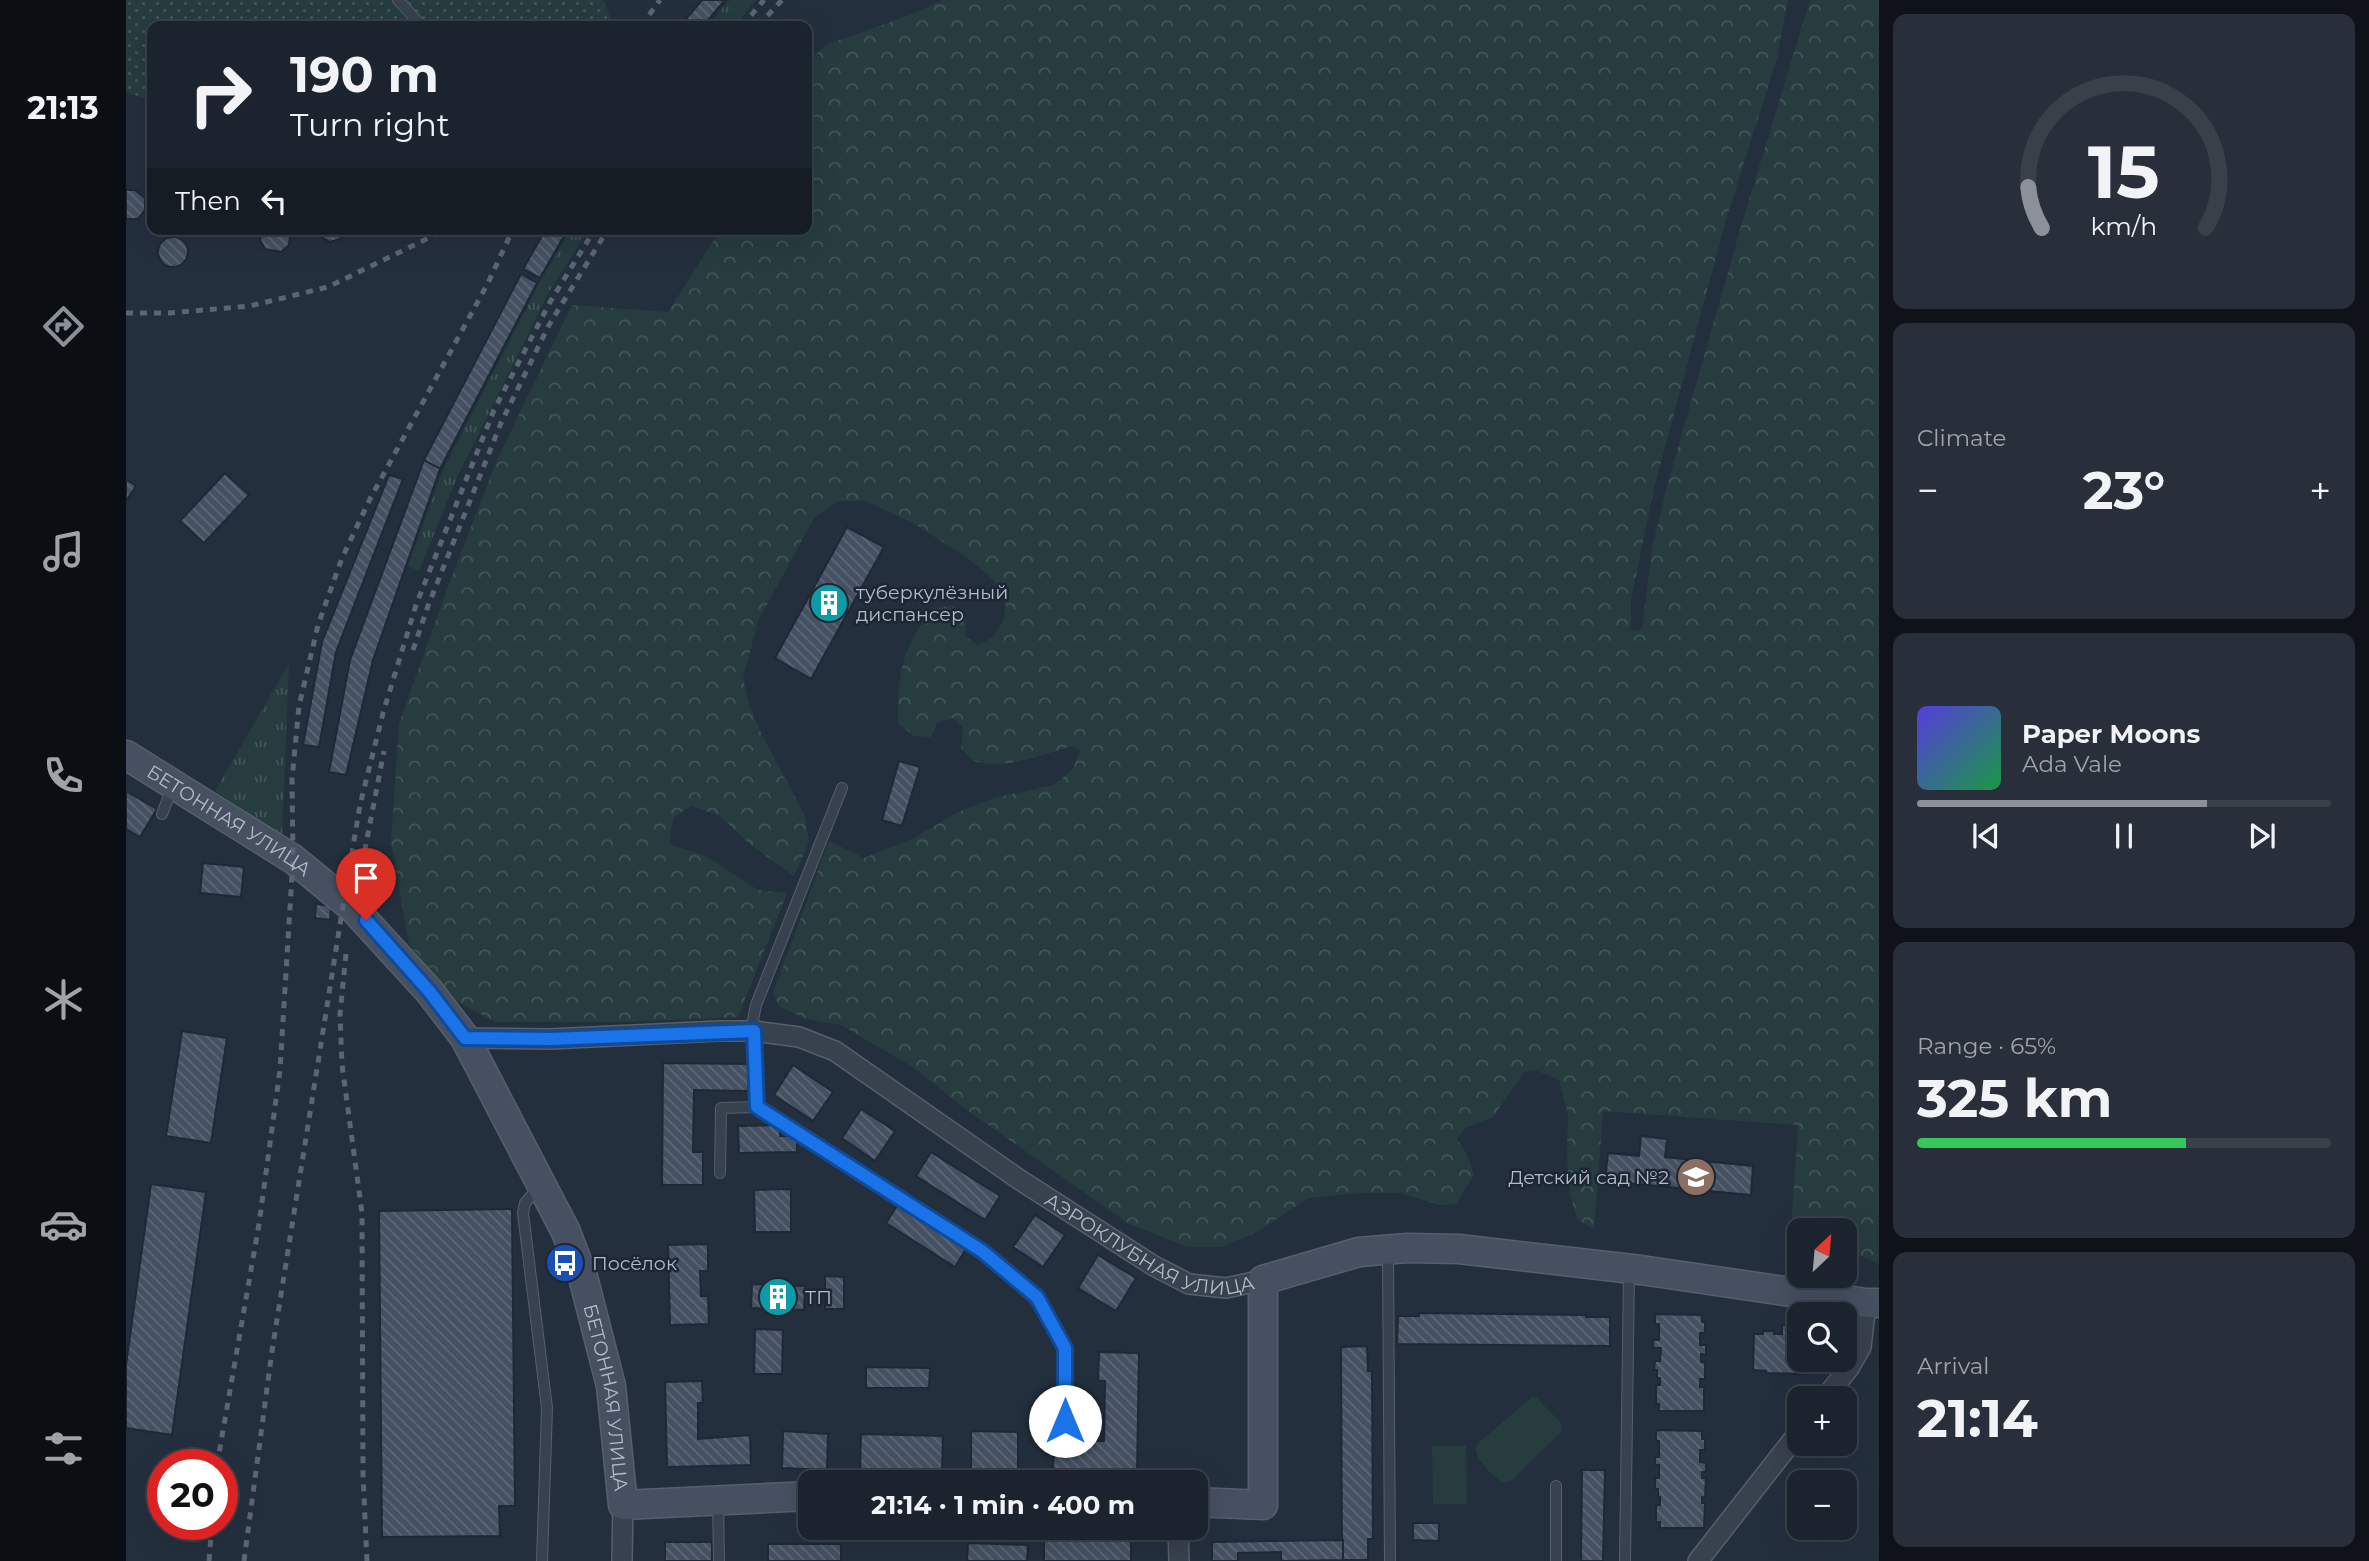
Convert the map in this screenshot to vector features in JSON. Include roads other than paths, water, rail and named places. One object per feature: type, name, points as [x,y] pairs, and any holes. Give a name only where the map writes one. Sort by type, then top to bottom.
[{"type":"street","name":"БЕТОННАЯ УЛИЦА","points":[[126,755],[293,859],[353,908],[429,991],[465,1038],[543,1185],[566,1232],[583,1277],[611,1386],[623,1505],[622,1561]]},
{"type":"street","name":"АЭРОКЛУБНАЯ УЛИЦА","points":[[465,1038],[550,1039],[754,1031],[799,1037],[835,1051],[1020,1180],[1154,1266],[1189,1284],[1226,1288],[1359,1252],[1459,1250],[1629,1269],[1873,1303]]},
{"type":"street","points":[[1208,1503],[1263,1505],[1263,1280]]},
{"type":"street","points":[[1835,1386],[1861,1347],[1873,1303]]},
{"type":"street","points":[[1698,1561],[1787,1447]]},
{"type":"street","points":[[623,1505],[798,1497]]},
{"type":"street","points":[[1178,1540],[1179,1561]]},
{"type":"lane","points":[[398,0],[417,21]]},
{"type":"lane","points":[[162,814],[174,785]]},
{"type":"lane","points":[[757,1107],[754,1031],[756,1005],[842,788]]},
{"type":"lane","points":[[720,1173],[721,1108],[757,1107],[982,1251],[1037,1297],[1065,1348],[1065,1421]]},
{"type":"lane","points":[[542,1561],[547,1408],[523,1213],[531,1194],[543,1185]]},
{"type":"lane","points":[[1388,1250],[1390,1561]]},
{"type":"lane","points":[[1625,1561],[1629,1269]]},
{"type":"lane","points":[[1556,1486],[1556,1561]]},
{"type":"lane","points":[[718,1500],[719,1561]]},
{"type":"railway","points":[[645,21],[660,0]]},
{"type":"railway","points":[[746,21],[764,0]]},
{"type":"railway","points":[[763,21],[782,0]]},
{"type":"railway","points":[[126,313],[169,313],[250,306],[328,287],[435,235]]},
{"type":"railway","points":[[220,1449],[259,1224],[280,1070],[293,859],[292,779],[299,706],[318,625],[342,558],[370,499],[488,283],[510,235]]},
{"type":"railway","points":[[244,1561],[272,1351],[342,912],[360,805],[383,713],[416,605],[494,410],[550,302],[591,235]]},
{"type":"railway","points":[[413,650],[501,423],[549,325],[604,235]]},
{"type":"railway","points":[[354,906],[384,751]]},
{"type":"railway","points":[[346,954],[340,1014],[342,1065],[362,1213],[363,1475],[367,1561]]},
{"type":"railway","points":[[209,1561],[211,1540]]},
{"type":"place","name":"туберкулёзный диспансер","points":[[829,603]]},
{"type":"place","name":"Детский сад №2","points":[[1696,1177]]},
{"type":"place","name":"Посёлок","points":[[565,1263]]},
{"type":"place","name":"ТП","points":[[778,1297]]}]
